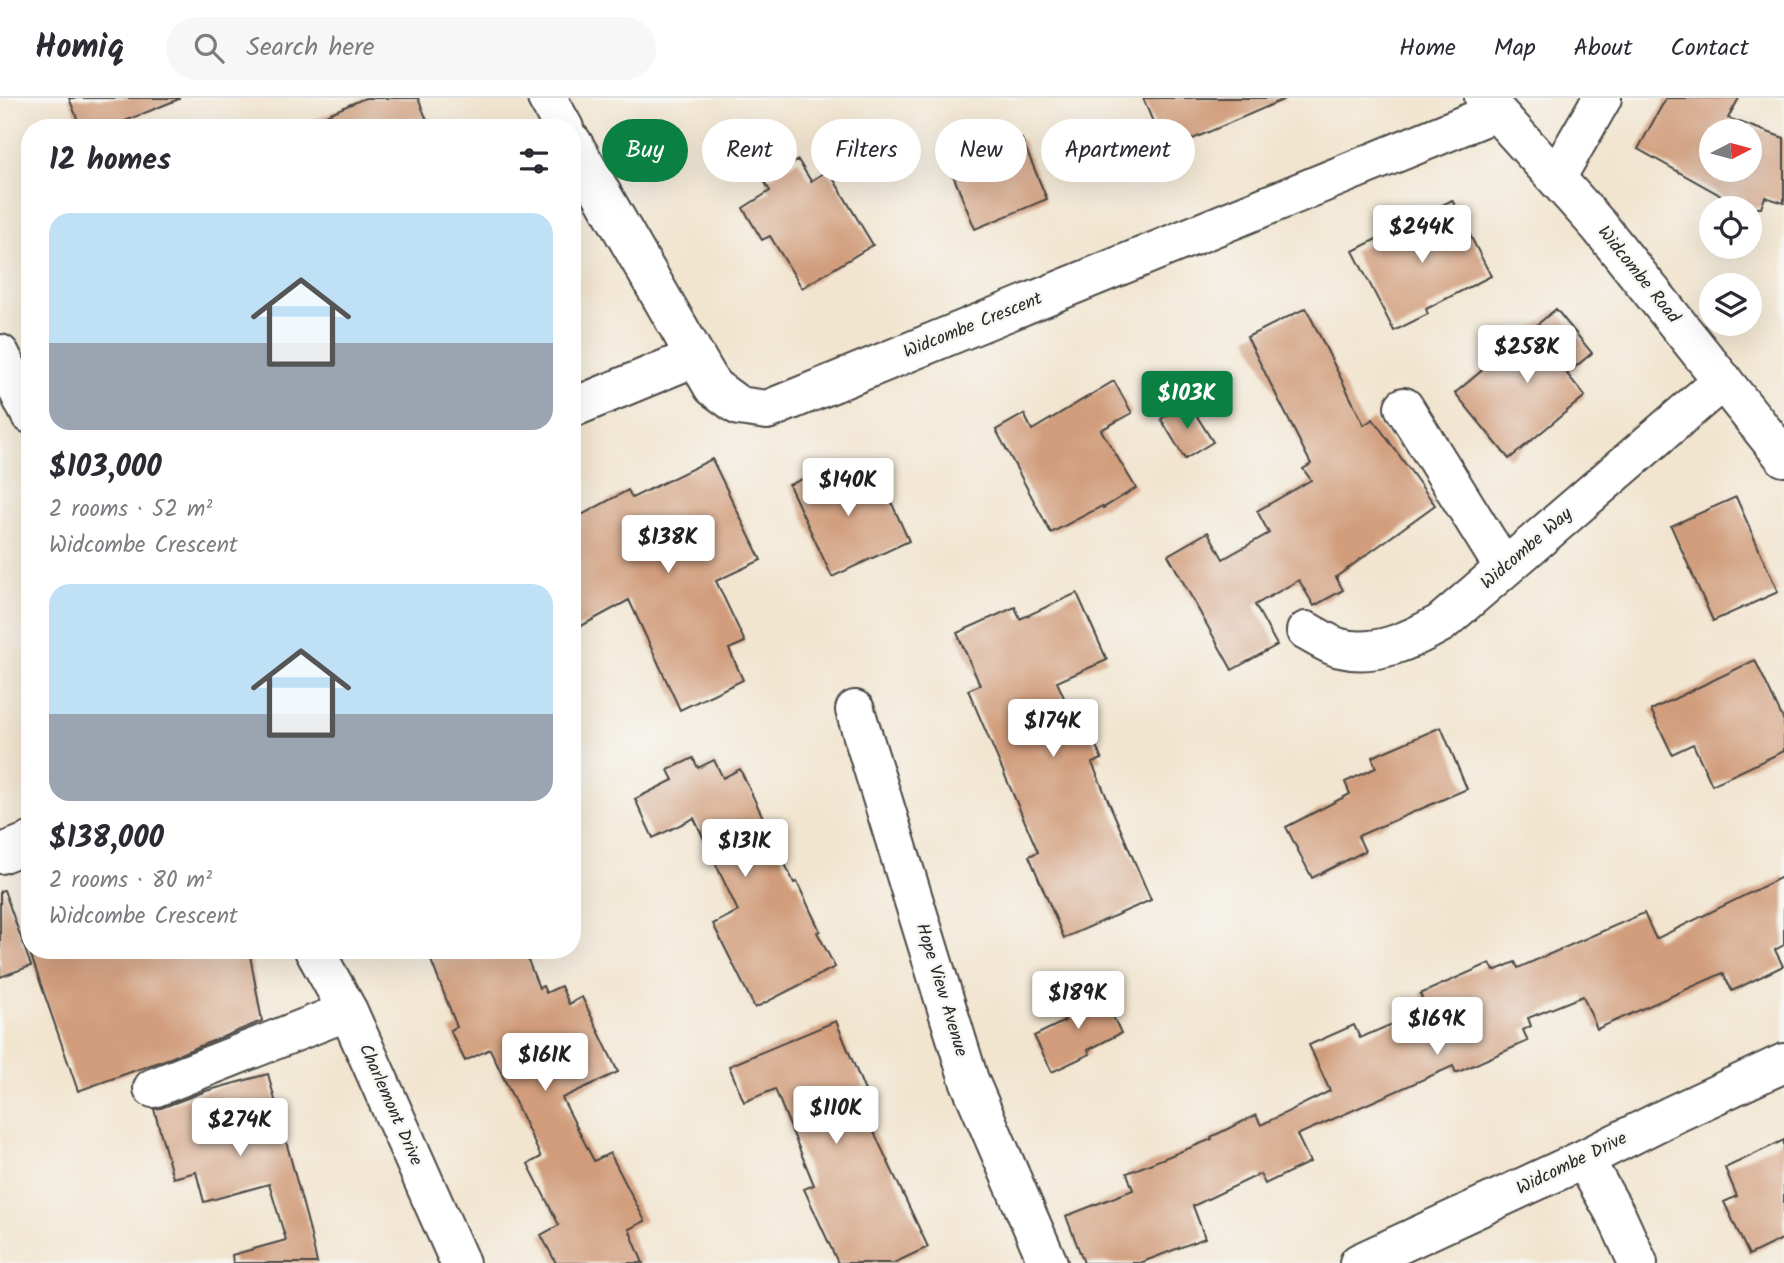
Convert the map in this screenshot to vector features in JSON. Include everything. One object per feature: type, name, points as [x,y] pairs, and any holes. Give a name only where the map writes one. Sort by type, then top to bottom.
[{"type":"street","points":[[547,98],[559,119]]},
{"type":"street","points":[[1556,178],[1602,98]]},
{"type":"street","name":"Widcombe Road","points":[[1490,105],[1599,226],[1784,457]]},
{"type":"street","name":"Widcombe Crescent","points":[[581,158],[713,387],[739,406],[767,410],[1490,105]]},
{"type":"street","points":[[0,354],[21,396]]},
{"type":"street","points":[[581,404],[695,357]]},
{"type":"street","name":"Widcombe Way","points":[[1306,631],[1339,648],[1364,650],[1392,646],[1417,637],[1440,623],[1723,380]]},
{"type":"street","points":[[1404,407],[1504,568]]},
{"type":"street","name":"Hope View Avenue","points":[[855,710],[969,1080],[1048,1263]]},
{"type":"street","points":[[0,855],[21,846]]},
{"type":"street","name":"Charlemont Drive","points":[[319,959],[348,1011],[460,1263]]},
{"type":"street","points":[[153,1088],[348,1011]]},
{"type":"street","name":"Widcombe Drive","points":[[1359,1263],[1584,1160],[1784,1063]]},
{"type":"street","points":[[1584,1160],[1617,1217],[1638,1263]]},
{"type":"building","points":[[69,98],[179,98],[130,119],[77,119]]},
{"type":"building","points":[[365,98],[418,98],[426,119],[317,119]]},
{"type":"building","points":[[1143,98],[1287,98],[1195,138],[1195,119],[1152,119]]},
{"type":"building","points":[[1666,98],[1739,98],[1728,118],[1731,119],[1699,119],[1699,182],[1762,182],[1762,130],[1784,138],[1784,203],[1765,197],[1762,205],[1762,196],[1721,196],[1638,149]]},
{"type":"building","points":[[1027,151],[1047,199],[975,229],[956,182],[1027,182]]},
{"type":"building","points":[[797,161],[811,182],[835,182],[873,245],[802,288],[770,236],[762,240],[743,208],[770,191],[765,182],[797,182]]},
{"type":"building","points":[[1452,200],[1491,276],[1426,309],[1428,314],[1394,331],[1353,251]]},
{"type":"building","points":[[1306,308],[1364,425],[1373,419],[1435,505],[1336,577],[1343,590],[1314,606],[1299,580],[1255,605],[1277,645],[1232,670],[1168,555],[1208,532],[1223,559],[1269,533],[1257,511],[1311,480],[1303,469],[1311,464],[1247,337]]},
{"type":"building","points":[[1556,309],[1592,353],[1567,374],[1585,396],[1509,459],[1455,393]]},
{"type":"building","points":[[1114,381],[1132,413],[1101,430],[1136,488],[1103,508],[1102,506],[1051,533],[996,430],[1024,414],[1032,430]]},
{"type":"building","points":[[1188,402],[1213,442],[1185,459],[1161,419]]},
{"type":"building","points":[[712,459],[761,560],[716,581],[745,642],[729,649],[743,680],[680,710],[629,600],[581,626],[581,515],[628,490],[632,498]]},
{"type":"building","points":[[838,463],[848,485],[877,471],[909,541],[832,577],[789,485]]},
{"type":"building","points":[[1736,497],[1778,592],[1713,621],[1671,526]]},
{"type":"building","points":[[1077,593],[1107,660],[1057,682],[1082,738],[1091,735],[1102,759],[1092,763],[1151,900],[1064,938],[1029,856],[1038,852],[968,690],[980,685],[957,633],[1015,607],[1020,619]]},
{"type":"building","points":[[1755,660],[1784,721],[1784,751],[1712,785],[1693,744],[1672,754],[1651,710]]},
{"type":"building","points":[[1441,727],[1467,789],[1358,836],[1365,851],[1312,878],[1286,827],[1350,794],[1345,782],[1376,768],[1372,757]]},
{"type":"building","points":[[693,758],[698,768],[714,760],[723,778],[740,769],[794,883],[797,882],[820,931],[817,932],[835,967],[755,1008],[713,924],[738,911],[694,818],[653,838],[635,799],[673,780],[668,770]]},
{"type":"building","points":[[1784,876],[1784,945],[1775,950],[1783,966],[1732,991],[1723,973],[1597,1029],[1583,996],[1528,1018],[1531,1026],[1523,1030],[1528,1041],[1456,1073],[1453,1066],[1297,1135],[1310,1162],[1265,1184],[1260,1174],[1193,1206],[1205,1238],[1140,1263],[1084,1263],[1066,1216],[1133,1190],[1127,1173],[1212,1139],[1211,1137],[1256,1115],[1261,1125],[1330,1091],[1309,1045],[1354,1025],[1360,1038],[1427,1009],[1420,994],[1490,963],[1494,971],[1515,962],[1518,968],[1644,913],[1656,939]]},
{"type":"building","points":[[4,890],[21,938],[21,959],[29,959],[31,966],[0,977],[0,891]]},
{"type":"building","points":[[32,959],[251,959],[262,1021],[78,1091]]},
{"type":"building","points":[[431,959],[528,959],[539,988],[543,986],[546,993],[561,986],[569,1004],[582,997],[618,1072],[562,1098],[594,1161],[610,1153],[645,1221],[629,1229],[643,1263],[556,1263],[541,1235],[559,1225],[528,1164],[541,1157],[490,1049],[465,1061],[450,1030],[457,1027]]},
{"type":"building","points":[[1099,988],[1121,1033],[1088,1050],[1090,1054],[1052,1072],[1034,1036],[1065,1021],[1059,1008]]},
{"type":"building","points":[[836,1021],[872,1108],[864,1111],[928,1247],[894,1263],[838,1263],[804,1189],[814,1185],[775,1089],[744,1102],[729,1066]]},
{"type":"building","points":[[268,1074],[317,1263],[233,1263],[232,1255],[286,1240],[269,1184],[204,1202],[196,1172],[173,1178],[154,1109]]},
{"type":"building","points":[[1784,1140],[1784,1238],[1749,1255],[1724,1202],[1737,1196],[1725,1168]]}]
